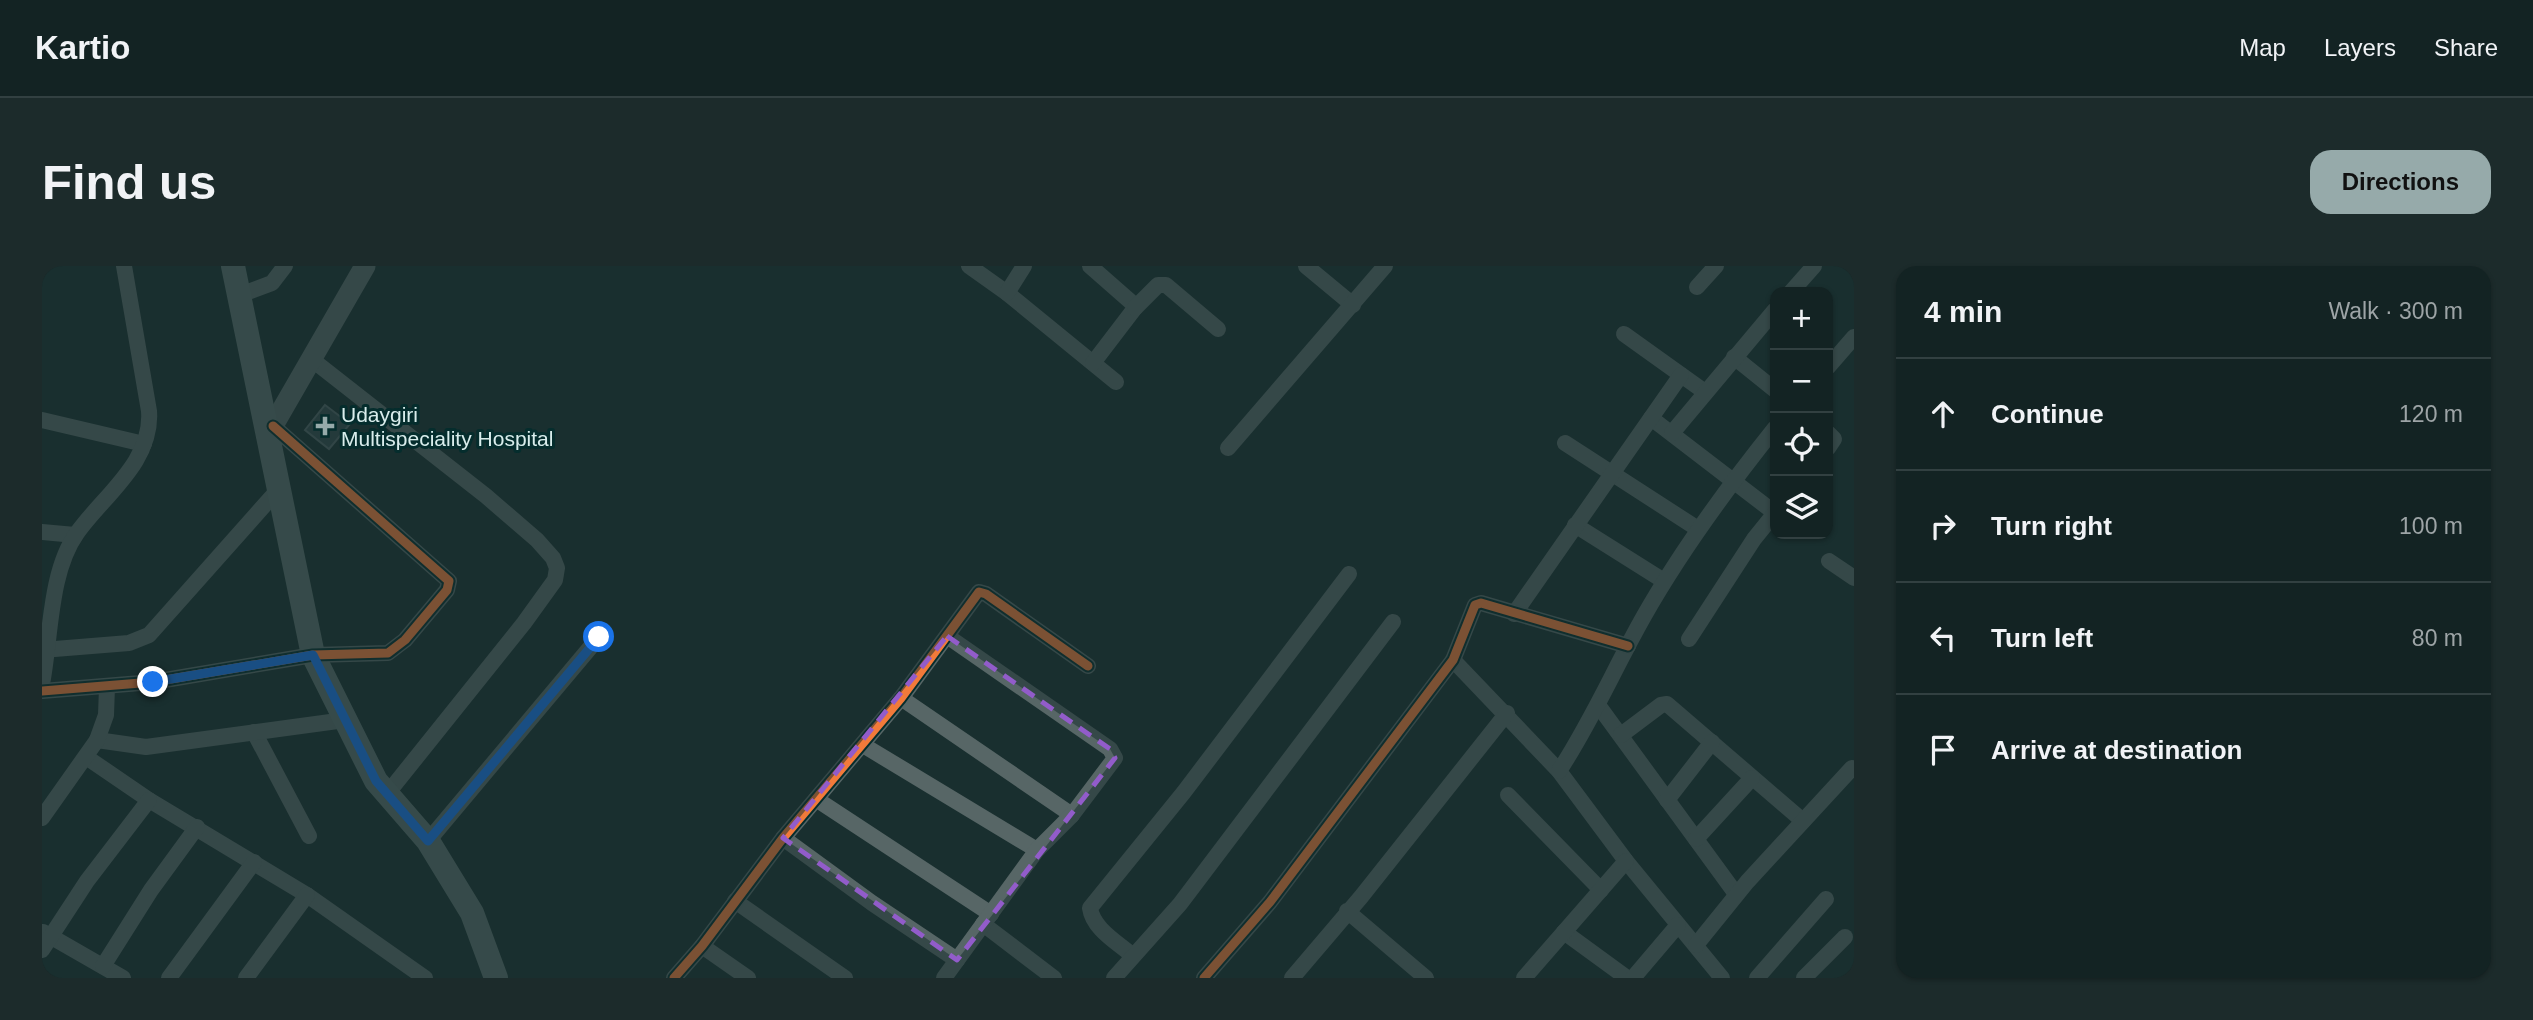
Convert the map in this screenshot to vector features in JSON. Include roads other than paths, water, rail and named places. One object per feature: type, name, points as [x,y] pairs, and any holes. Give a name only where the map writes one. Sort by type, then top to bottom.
[{"type":"main road","points":[[233,266],[270,431],[277,491],[313,655],[376,781],[428,841],[472,913],[496,978]]},
{"type":"street","points":[[42,684],[56,582],[75,535],[112,492],[139,456],[144,444],[149,411],[124,266]]},
{"type":"street","points":[[240,295],[272,284],[285,266]]},
{"type":"street","points":[[42,691],[153,682],[313,655],[388,653],[405,640],[449,586],[449,581],[270,431],[365,266]]},
{"type":"street","points":[[969,266],[1007,293],[1116,382]]},
{"type":"street","points":[[1007,293],[1024,266]]},
{"type":"street","points":[[1090,266],[1135,308]]},
{"type":"street","points":[[1306,266],[1353,305]]},
{"type":"street","points":[[1228,447],[1385,266]]},
{"type":"street","points":[[1697,287],[1716,266]]},
{"type":"street","points":[[1795,287],[1814,266]]},
{"type":"street","points":[[1093,363],[1135,308],[1158,285],[1166,285],[1219,329]]},
{"type":"street","points":[[1672,433],[1770,316]]},
{"type":"street","points":[[1624,334],[1705,392]]},
{"type":"street","points":[[1833,361],[1854,337]]},
{"type":"street","points":[[1840,353],[1854,363]]},
{"type":"street","points":[[1734,357],[1770,386]]},
{"type":"street","points":[[310,358],[486,496],[537,540],[553,558],[557,568],[555,580],[524,623],[387,794]]},
{"type":"street","points":[[1514,614],[1681,375]]},
{"type":"street","points":[[1651,418],[1770,509]]},
{"type":"street","points":[[42,420],[144,444]]},
{"type":"street","points":[[1559,771],[1664,581],[1733,480],[1770,434]]},
{"type":"street","points":[[1565,443],[1698,529]]},
{"type":"street","points":[[45,650],[129,643],[149,635],[277,491]]},
{"type":"street","points":[[1689,639],[1754,539],[1770,519]]},
{"type":"street","points":[[1575,525],[1664,581]]},
{"type":"street","points":[[42,532],[75,535]]},
{"type":"street","points":[[1829,561],[1854,578]]},
{"type":"street","points":[[1133,956],[1096,924],[1090,908],[1184,792],[1349,574]]},
{"type":"street","points":[[674,978],[702,946],[783,838],[901,698],[976,595],[982,592],[1088,666]]},
{"type":"street","points":[[1204,978],[1270,902],[1457,650],[1475,605],[1481,603],[1628,646]]},
{"type":"street","points":[[1114,978],[1180,904],[1393,622]]},
{"type":"street","points":[[944,978],[1038,850],[1072,814],[1113,763],[1114,754],[947,636]]},
{"type":"street","points":[[428,841],[599,637]]},
{"type":"street","points":[[1457,650],[1507,713],[1559,771],[1626,861],[1721,978]]},
{"type":"street","points":[[42,818],[47,800],[86,757],[97,740],[106,715],[107,687]]},
{"type":"street","points":[[1605,691],[1620,736],[1736,894]]},
{"type":"street","points":[[901,698],[1072,814]]},
{"type":"street","points":[[1620,736],[1661,705],[1667,704],[1803,821]]},
{"type":"street","points":[[1292,978],[1507,713]]},
{"type":"street","points":[[97,740],[146,747],[345,720]]},
{"type":"street","points":[[254,732],[309,836]]},
{"type":"street","points":[[1667,800],[1712,742]]},
{"type":"street","points":[[863,745],[1038,850]]},
{"type":"street","points":[[86,757],[149,800],[307,895],[416,975]]},
{"type":"street","points":[[1696,946],[1736,894],[1852,768]]},
{"type":"street","points":[[1696,839],[1752,778]]},
{"type":"street","points":[[1508,795],[1601,890]]},
{"type":"street","points":[[816,799],[987,919],[1054,978]]},
{"type":"street","points":[[123,978],[45,939],[149,800]]},
{"type":"street","points":[[103,966],[151,891],[197,827]]},
{"type":"street","points":[[783,838],[872,903],[957,960]]},
{"type":"street","points":[[1524,978],[1626,861]]},
{"type":"street","points":[[169,978],[254,862]]},
{"type":"street","points":[[246,978],[307,895]]},
{"type":"street","points":[[1757,978],[1826,899]]},
{"type":"street","points":[[735,901],[845,978]]},
{"type":"street","points":[[1347,911],[1426,978]]},
{"type":"street","points":[[1633,978],[1678,925]]},
{"type":"street","points":[[1564,932],[1627,978]]},
{"type":"street","points":[[1804,978],[1845,937]]},
{"type":"street","points":[[702,946],[748,978]]},
{"type":"place","name":"Udaygiri Multispeciality Hospital","points":[[325,426]]}]
